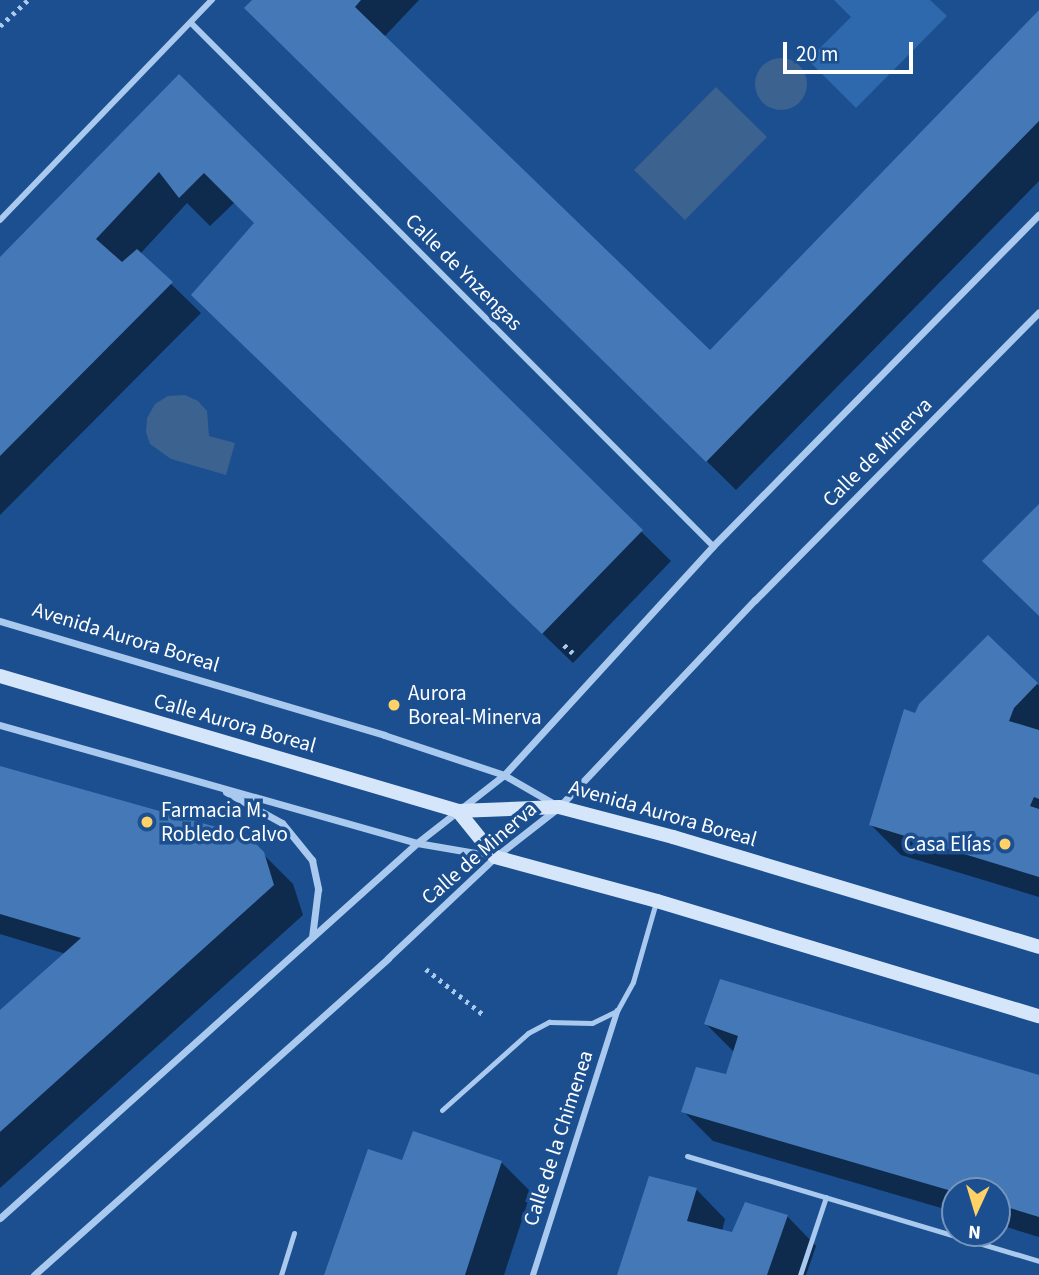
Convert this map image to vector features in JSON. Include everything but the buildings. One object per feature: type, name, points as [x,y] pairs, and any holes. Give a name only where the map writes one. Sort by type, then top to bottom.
[{"type":"main road","name":"Calle Aurora Boreal","points":[[0,676],[458,811],[559,807]]},
{"type":"main road","name":"Avenida Aurora Boreal","points":[[559,807],[673,837],[1039,947]]},
{"type":"main road","points":[[458,811],[495,857],[657,901],[1039,1016]]},
{"type":"street","points":[[0,220],[212,0]]},
{"type":"street","name":"Calle de Ynzengas","points":[[191,23],[713,546]]},
{"type":"street","name":"Calle de Minerva","points":[[0,1218],[416,844],[504,775],[713,546],[1039,214]]},
{"type":"street","name":"Calle de Minerva","points":[[34,1275],[388,958],[495,857],[559,807],[727,630],[1039,312]]},
{"type":"street","name":"Avenida Aurora Boreal","points":[[0,621],[384,735],[504,775],[559,807]]},
{"type":"street","points":[[0,725],[416,844],[495,857]]},
{"type":"street","points":[[213,785],[282,822],[312,860],[318,889],[312,937]]},
{"type":"street","name":"Calle de la Chimenea","points":[[533,1275],[617,1011]]},
{"type":"lane","points":[[442,1110],[528,1033],[549,1022],[592,1023],[617,1011],[633,982],[657,901]]},
{"type":"lane","points":[[687,1156],[1039,1261]]},
{"type":"lane","points":[[800,1275],[826,1196]]},
{"type":"lane","points":[[281,1275],[294,1233]]},
{"type":"path","points":[[0,26],[28,0]]},
{"type":"path","points":[[564,645],[573,653]]},
{"type":"path","points":[[426,969],[485,1016]]},
{"type":"shaded area","points":[[834,0],[930,0],[947,16],[856,108],[808,60],[851,17]]},
{"type":"shaded area","points":[[781,58],[791,60],[799,66],[805,74],[805,94],[799,102],[791,108],[781,110],[771,108],[763,102],[757,94],[755,84],[757,74],[763,66],[771,60]]},
{"type":"shaded area","points":[[716,87],[767,137],[685,220],[634,170]]},
{"type":"shaded area","points":[[185,395],[198,401],[207,411],[209,436],[235,443],[226,475],[171,459],[150,444],[146,432],[147,418],[155,404],[168,396]]},
{"type":"place","name":"Aurora Boreal-Minerva","points":[[394,705]]},
{"type":"place","name":"Farmacia M. Robledo Calvo","points":[[147,822]]},
{"type":"place","name":"Casa Elías","points":[[1005,844]]}]
